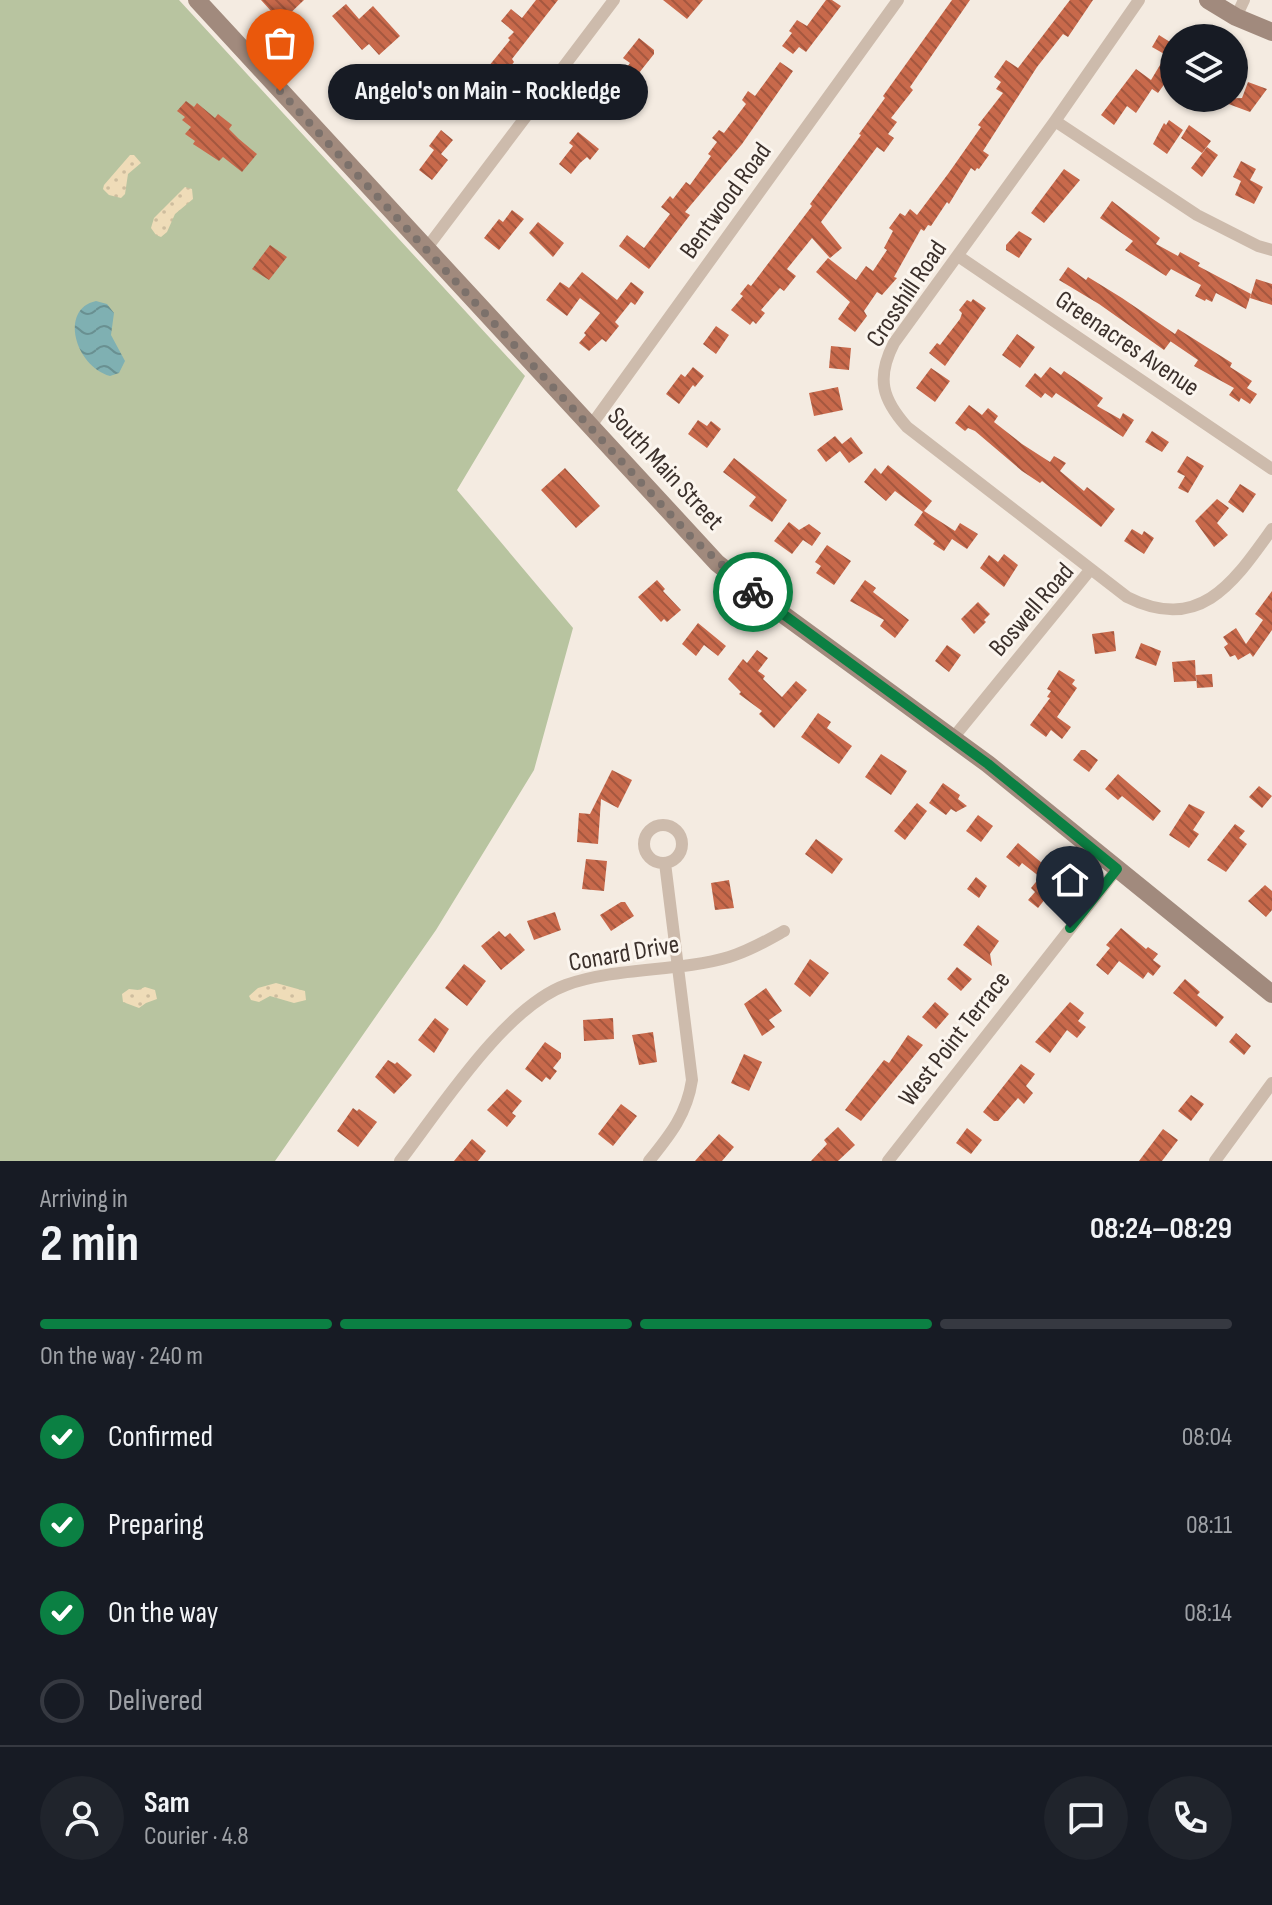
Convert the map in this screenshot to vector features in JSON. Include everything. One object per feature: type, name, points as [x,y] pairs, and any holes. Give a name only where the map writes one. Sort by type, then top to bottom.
[{"type":"main road","name":"South Main Street","points":[[197,0],[717,563],[953,738],[1272,994]]},
{"type":"main road","points":[[1208,0],[1240,8],[1272,32]]},
{"type":"street","points":[[426,249],[614,0]]},
{"type":"street","name":"Bentwood Road","points":[[590,427],[898,0]]},
{"type":"street","name":"Crosshill Road","points":[[1090,570],[907,427],[888,403],[883,379],[888,355],[1139,0]]},
{"type":"street","points":[[1055,121],[1197,215],[1272,250]]},
{"type":"street","name":"Greenacres Avenue","points":[[958,256],[1272,469]]},
{"type":"street","name":"Boswell Road","points":[[953,738],[1090,570],[1140,603],[1165,610],[1193,607],[1208,601],[1234,580],[1272,529]]},
{"type":"street","points":[[649,1161],[681,1119],[687,1107],[692,1080],[665,863]]},
{"type":"street","name":"West Point Terrace","points":[[888,1161],[1117,869]]},
{"type":"street","name":"Conard Drive","points":[[400,1161],[502,1030],[536,1001],[582,980],[730,957],[784,931]]},
{"type":"street","points":[[1215,1161],[1272,1083]]},
{"type":"green space","points":[[0,0],[179,0],[525,376],[457,490],[573,628],[534,770],[436,930],[275,1161],[0,1161]]},
{"type":"sand","points":[[130,155],[141,163],[128,174],[125,194],[121,198],[109,195],[103,189],[104,185]]},
{"type":"sand","points":[[185,187],[192,189],[193,199],[175,214],[167,232],[161,237],[156,235],[151,228],[154,218]]},
{"type":"sand","points":[[276,983],[305,991],[306,1000],[294,1003],[270,996],[259,1002],[251,1000],[249,996],[258,988]]},
{"type":"sand","points":[[145,987],[155,990],[157,999],[139,1008],[123,1002],[122,994],[129,989]]},
{"type":"water","points":[[96,301],[107,304],[114,313],[111,335],[125,361],[119,373],[110,376],[88,361],[76,338],[78,315],[85,306]]},
{"type":"building","points":[[261,0],[304,0],[281,22]]},
{"type":"building","points":[[536,0],[558,0],[497,83],[484,72],[514,32],[501,21],[511,9],[522,18]]},
{"type":"building","points":[[663,0],[703,0],[687,19]]},
{"type":"building","points":[[826,0],[841,6],[806,52],[799,47],[793,54],[782,46],[797,20],[807,26]]},
{"type":"building","points":[[952,0],[970,0],[910,87],[913,90],[891,118],[897,122],[888,134],[894,138],[884,152],[877,147],[821,222],[842,248],[830,258],[812,238],[787,269],[796,276],[784,291],[780,288],[761,310],[765,313],[756,324],[753,321],[750,325],[731,310],[743,296],[740,294],[748,284],[751,286],[812,206],[810,204],[885,98],[883,96]]},
{"type":"building","points":[[1070,0],[1093,0],[1068,37],[1063,34],[1037,67],[983,151],[989,155],[979,169],[975,171],[971,168],[931,226],[928,225],[924,231],[921,229],[894,277],[897,278],[882,295],[877,292],[864,311],[867,316],[855,332],[838,319],[850,302],[816,272],[828,258],[856,280],[866,266],[873,271],[887,250],[884,248],[893,231],[889,228],[900,213],[905,216],[910,209],[917,215],[1003,93],[996,89],[1001,82],[994,77],[1006,60],[1018,68]]},
{"type":"building","points":[[346,4],[359,19],[373,6],[400,36],[379,55],[369,44],[362,50],[332,16]]},
{"type":"building","points":[[1159,35],[1160,52],[1152,47]]},
{"type":"building","points":[[639,38],[654,50],[654,54],[616,102],[613,100],[602,112],[589,102],[606,81],[612,86],[630,63],[623,58]]},
{"type":"building","points":[[780,62],[793,71],[742,144],[685,212],[690,215],[649,269],[619,246],[627,235],[644,248],[670,214],[661,207],[670,196],[673,199],[686,182],[690,185],[711,156],[708,154],[717,142],[712,138],[719,130],[724,133],[746,104],[742,100],[748,91],[755,96]]},
{"type":"building","points":[[1160,65],[1160,90],[1158,93],[1152,89],[1136,113],[1127,106],[1114,125],[1101,115],[1136,69],[1151,80]]},
{"type":"building","points":[[1248,82],[1267,89],[1248,111]]},
{"type":"building","points":[[474,93],[486,102],[473,118],[461,108]]},
{"type":"building","points":[[186,101],[194,107],[197,103],[215,118],[218,114],[232,125],[229,129],[257,154],[242,172],[223,157],[219,161],[193,144],[195,141],[185,134],[191,127],[177,111]]},
{"type":"building","points":[[1169,120],[1183,130],[1167,154],[1153,144],[1164,123],[1166,125]]},
{"type":"building","points":[[1189,125],[1211,141],[1202,153],[1181,138]]},
{"type":"building","points":[[441,130],[453,140],[441,154],[448,160],[432,180],[419,170],[434,150],[429,146]]},
{"type":"building","points":[[578,132],[599,149],[571,174],[559,164],[573,146],[569,143]]},
{"type":"building","points":[[1207,147],[1218,155],[1202,177],[1191,168]]},
{"type":"building","points":[[1241,161],[1256,169],[1250,180],[1263,187],[1254,204],[1235,195],[1241,181],[1233,177]]},
{"type":"building","points":[[1064,169],[1080,180],[1044,223],[1031,213]]},
{"type":"building","points":[[1112,201],[1160,238],[1156,244],[1178,256],[1180,252],[1200,263],[1198,266],[1251,294],[1246,309],[1216,293],[1212,302],[1205,301],[1195,296],[1201,285],[1171,269],[1166,276],[1125,250],[1133,241],[1100,218]]},
{"type":"building","points":[[512,210],[524,219],[499,250],[484,238],[499,219],[503,222]]},
{"type":"building","points":[[538,222],[564,243],[553,257],[529,233]]},
{"type":"building","points":[[1019,231],[1032,239],[1019,258],[1006,250],[1006,245]]},
{"type":"building","points":[[270,245],[287,257],[269,280],[252,269]]},
{"type":"building","points":[[1068,267],[1175,334],[1178,329],[1232,363],[1230,367],[1252,381],[1247,388],[1257,394],[1250,404],[1241,398],[1239,402],[1229,395],[1234,388],[1194,366],[1198,360],[1170,341],[1164,350],[1059,280]]},
{"type":"building","points":[[582,272],[617,300],[631,282],[644,292],[635,305],[631,302],[615,322],[619,326],[606,342],[602,339],[589,351],[579,343],[600,313],[580,298],[567,316],[546,300],[560,282],[569,288]]},
{"type":"building","points":[[1256,279],[1272,284],[1272,305],[1250,298]]},
{"type":"building","points":[[973,299],[986,308],[945,366],[929,353],[937,343],[940,345],[960,319],[962,313],[959,310],[967,300],[971,302]]},
{"type":"building","points":[[716,326],[729,335],[716,354],[703,344]]},
{"type":"building","points":[[1017,334],[1035,347],[1020,368],[1002,355]]},
{"type":"building","points":[[831,346],[851,348],[849,370],[829,368]]},
{"type":"building","points":[[693,367],[704,376],[679,404],[666,394],[681,374],[685,377]]},
{"type":"building","points":[[1050,367],[1061,375],[1064,371],[1103,398],[1097,406],[1120,419],[1123,413],[1134,420],[1123,437],[1056,393],[1052,398],[1045,393],[1041,398],[1025,386],[1035,373],[1041,378]]},
{"type":"building","points":[[931,368],[950,381],[935,402],[916,388]]},
{"type":"building","points":[[838,387],[843,410],[814,416],[809,393]]},
{"type":"building","points":[[969,405],[982,415],[988,408],[998,416],[994,422],[1050,462],[1054,456],[1066,463],[1060,471],[1084,491],[1087,487],[1115,509],[1101,527],[1042,481],[1040,483],[1022,471],[975,431],[968,428],[965,431],[955,423]]},
{"type":"building","points":[[698,420],[707,426],[711,421],[721,429],[707,448],[688,434]]},
{"type":"building","points":[[1152,431],[1169,442],[1162,452],[1145,442]]},
{"type":"building","points":[[835,436],[842,444],[851,437],[863,453],[849,463],[840,451],[826,462],[817,450]]},
{"type":"building","points":[[1187,456],[1204,466],[1188,493],[1178,488],[1185,476],[1177,472]]},
{"type":"building","points":[[734,458],[787,500],[772,522],[749,506],[756,497],[723,472]]},
{"type":"building","points":[[888,465],[932,501],[924,511],[955,531],[960,523],[978,534],[967,549],[952,539],[944,551],[933,544],[935,541],[914,525],[923,512],[895,491],[886,501],[864,482],[875,468],[881,474]]},
{"type":"building","points":[[565,468],[600,506],[576,528],[541,490]]},
{"type":"building","points":[[1240,484],[1256,494],[1243,513],[1228,502]]},
{"type":"building","points":[[1217,499],[1229,508],[1217,523],[1228,535],[1214,547],[1195,521]]},
{"type":"building","points":[[789,522],[799,530],[809,524],[821,533],[812,546],[803,540],[792,554],[774,541]]},
{"type":"building","points":[[1132,529],[1142,535],[1144,531],[1154,538],[1144,554],[1124,541]]},
{"type":"building","points":[[827,545],[851,561],[834,585],[816,573],[821,566],[815,562]]},
{"type":"building","points":[[1004,554],[1018,565],[1004,587],[980,568],[989,555],[998,562]]},
{"type":"building","points":[[657,580],[681,610],[667,622],[664,619],[661,622],[638,597]]},
{"type":"building","points":[[865,580],[876,588],[873,592],[909,620],[895,638],[880,626],[884,620],[850,601]]},
{"type":"building","points":[[1272,591],[1272,630],[1253,657],[1250,653],[1238,660],[1235,655],[1230,657],[1224,647],[1228,644],[1223,637],[1236,628],[1246,644],[1263,620],[1255,614]]},
{"type":"building","points":[[978,602],[990,614],[974,634],[961,619]]},
{"type":"building","points":[[698,623],[726,646],[718,656],[704,645],[696,656],[682,644]]},
{"type":"building","points":[[1114,631],[1116,651],[1095,654],[1092,634]]},
{"type":"building","points":[[1141,643],[1161,651],[1156,666],[1135,658]]},
{"type":"building","points":[[947,645],[961,655],[949,672],[935,661]]},
{"type":"building","points":[[757,650],[768,658],[758,671],[782,697],[796,681],[807,690],[774,728],[759,714],[762,711],[739,694],[741,692],[728,679],[743,659],[747,663]]},
{"type":"building","points":[[1195,660],[1196,681],[1174,682],[1172,662]]},
{"type":"building","points":[[1059,670],[1075,680],[1072,684],[1077,688],[1057,717],[1071,727],[1062,739],[1051,730],[1046,737],[1030,725],[1050,698],[1047,697],[1051,691],[1047,689]]},
{"type":"building","points":[[1212,674],[1213,687],[1197,688],[1196,675]]},
{"type":"building","points":[[818,713],[831,722],[827,728],[852,746],[839,764],[801,737]]},
{"type":"building","points":[[1081,750],[1098,760],[1089,772],[1073,760]]},
{"type":"building","points":[[881,754],[907,771],[891,795],[865,777]]},
{"type":"building","points":[[612,770],[632,780],[618,808],[601,799],[598,844],[577,842],[579,813],[590,814]]},
{"type":"building","points":[[1118,774],[1161,811],[1153,821],[1122,796],[1118,800],[1105,789]]},
{"type":"building","points":[[943,783],[960,795],[958,799],[967,806],[956,812],[951,809],[946,815],[929,803]]},
{"type":"building","points":[[1259,786],[1272,796],[1262,808],[1249,797]]},
{"type":"building","points":[[917,803],[927,811],[905,840],[894,831]]},
{"type":"building","points":[[1189,804],[1205,812],[1193,830],[1199,834],[1189,848],[1169,835]]},
{"type":"building","points":[[978,815],[993,826],[981,842],[966,831]]},
{"type":"building","points":[[1235,824],[1245,831],[1239,838],[1247,844],[1226,872],[1207,860]]},
{"type":"building","points":[[816,839],[843,859],[832,874],[805,854]]},
{"type":"building","points":[[1018,843],[1061,879],[1038,908],[1028,900],[1035,892],[1031,888],[1040,877],[1022,863],[1019,867],[1006,857]]},
{"type":"building","points":[[586,859],[607,861],[604,891],[582,889]]},
{"type":"building","points":[[976,877],[987,886],[979,898],[967,889]]},
{"type":"building","points":[[729,880],[734,908],[715,910],[711,883]]},
{"type":"building","points":[[1265,885],[1272,891],[1272,910],[1266,917],[1248,901]]},
{"type":"building","points":[[625,902],[634,916],[611,931],[600,915]]},
{"type":"building","points":[[555,912],[561,930],[534,940],[527,921]]},
{"type":"building","points":[[978,925],[999,941],[990,954],[992,966],[963,945]]},
{"type":"building","points":[[1121,928],[1146,949],[1148,947],[1158,954],[1153,960],[1161,966],[1153,976],[1148,972],[1143,979],[1119,961],[1108,975],[1096,965],[1110,948],[1106,945]]},
{"type":"building","points":[[499,931],[505,937],[510,933],[525,950],[501,970],[481,946]]},
{"type":"building","points":[[810,959],[829,973],[810,997],[794,984]]},
{"type":"building","points":[[464,964],[486,981],[467,1006],[445,988]]},
{"type":"building","points":[[957,967],[972,979],[961,991],[947,979]]},
{"type":"building","points":[[1185,979],[1200,992],[1197,995],[1224,1017],[1216,1027],[1173,993]]},
{"type":"building","points":[[766,988],[782,1011],[769,1020],[775,1027],[762,1036],[744,1004]]},
{"type":"building","points":[[935,1002],[949,1014],[936,1029],[922,1017]]},
{"type":"building","points":[[1070,1002],[1084,1013],[1078,1021],[1086,1027],[1077,1038],[1067,1030],[1050,1053],[1035,1042]]},
{"type":"building","points":[[435,1018],[449,1029],[434,1053],[418,1040]]},
{"type":"building","points":[[613,1018],[614,1039],[584,1041],[583,1020]]},
{"type":"building","points":[[653,1032],[657,1062],[639,1065],[632,1035]]},
{"type":"building","points":[[1236,1033],[1251,1046],[1244,1055],[1229,1042]]},
{"type":"building","points":[[908,1035],[923,1045],[861,1121],[845,1110],[884,1060],[889,1063]]},
{"type":"building","points":[[545,1042],[561,1053],[561,1058],[553,1068],[557,1071],[550,1080],[546,1077],[542,1082],[525,1069]]},
{"type":"building","points":[[744,1054],[762,1062],[749,1091],[731,1083]]},
{"type":"building","points":[[388,1060],[397,1062],[412,1075],[394,1094],[375,1077]]},
{"type":"building","points":[[1021,1064],[1035,1074],[1026,1086],[1033,1093],[1024,1104],[1018,1098],[998,1121],[994,1121],[983,1112]]},
{"type":"building","points":[[507,1089],[522,1101],[512,1113],[516,1116],[507,1127],[487,1110]]},
{"type":"building","points":[[1191,1095],[1204,1104],[1191,1121],[1178,1111]]},
{"type":"building","points":[[621,1104],[637,1116],[613,1146],[598,1134]]},
{"type":"building","points":[[353,1108],[377,1122],[358,1147],[337,1131]]},
{"type":"building","points":[[838,1127],[855,1145],[838,1161],[811,1161],[827,1144],[824,1140]]},
{"type":"building","points":[[967,1128],[982,1140],[971,1154],[956,1143]]},
{"type":"building","points":[[1163,1129],[1178,1140],[1162,1161],[1139,1161]]},
{"type":"building","points":[[719,1134],[734,1147],[722,1161],[695,1161]]},
{"type":"building","points":[[472,1139],[486,1151],[478,1161],[454,1161]]},
{"type":"way so far","points":[[280,91],[694,540],[753,592]]},
{"type":"place","name":"Angelo's on Main - Rockledge","points":[[280,91]]},
{"type":"route","points":[[753,592],[988,764],[1117,869],[1070,928]]}]
